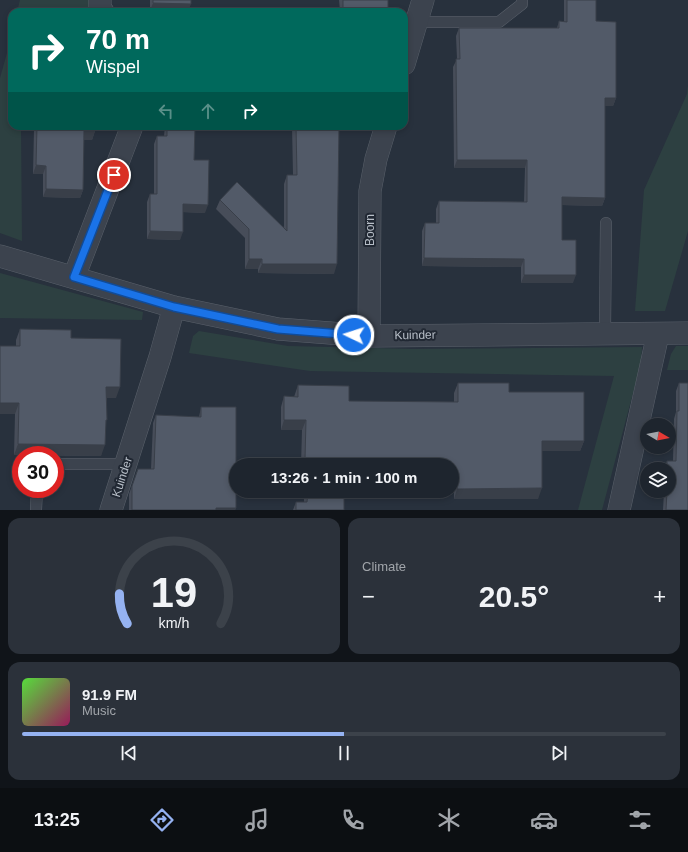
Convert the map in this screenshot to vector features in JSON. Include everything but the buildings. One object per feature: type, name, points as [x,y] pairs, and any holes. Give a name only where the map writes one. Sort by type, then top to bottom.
[{"type":"street","points":[[408,50],[423,0]]},
{"type":"street","points":[[74,277],[130,130]]},
{"type":"street","name":"Boorn","points":[[370,336],[370,191],[376,159],[385,130]]},
{"type":"street","name":"Kuinder","points":[[0,256],[174,307],[278,329],[370,336],[688,333]]},
{"type":"street","name":"Kuinder","points":[[111,510],[174,307]]},
{"type":"street","points":[[619,510],[658,334]]},
{"type":"lane","points":[[416,22],[499,22],[522,4],[522,0]]},
{"type":"lane","points":[[605,333],[606,223]]},
{"type":"lane","points":[[64,464],[126,464]]},
{"type":"lane","points":[[36,510],[37,498]]},
{"type":"shaded area","points":[[20,0],[96,0],[96,8],[18,8]]},
{"type":"shaded area","points":[[8,49],[8,130],[21,130],[22,241],[0,233],[0,78]]},
{"type":"shaded area","points":[[688,85],[688,231],[665,311],[635,311],[644,190],[687,94]]},
{"type":"shaded area","points":[[0,273],[143,312],[142,320],[0,318]]},
{"type":"shaded area","points":[[199,331],[288,346],[413,349],[642,347],[641,363],[602,510],[578,510],[614,376],[310,371],[189,353],[193,336]]},
{"type":"shaded area","points":[[676,346],[688,346],[688,370],[667,370],[671,354]]},
{"type":"route","points":[[114,175],[74,277],[174,307],[278,329],[354,335]]}]
